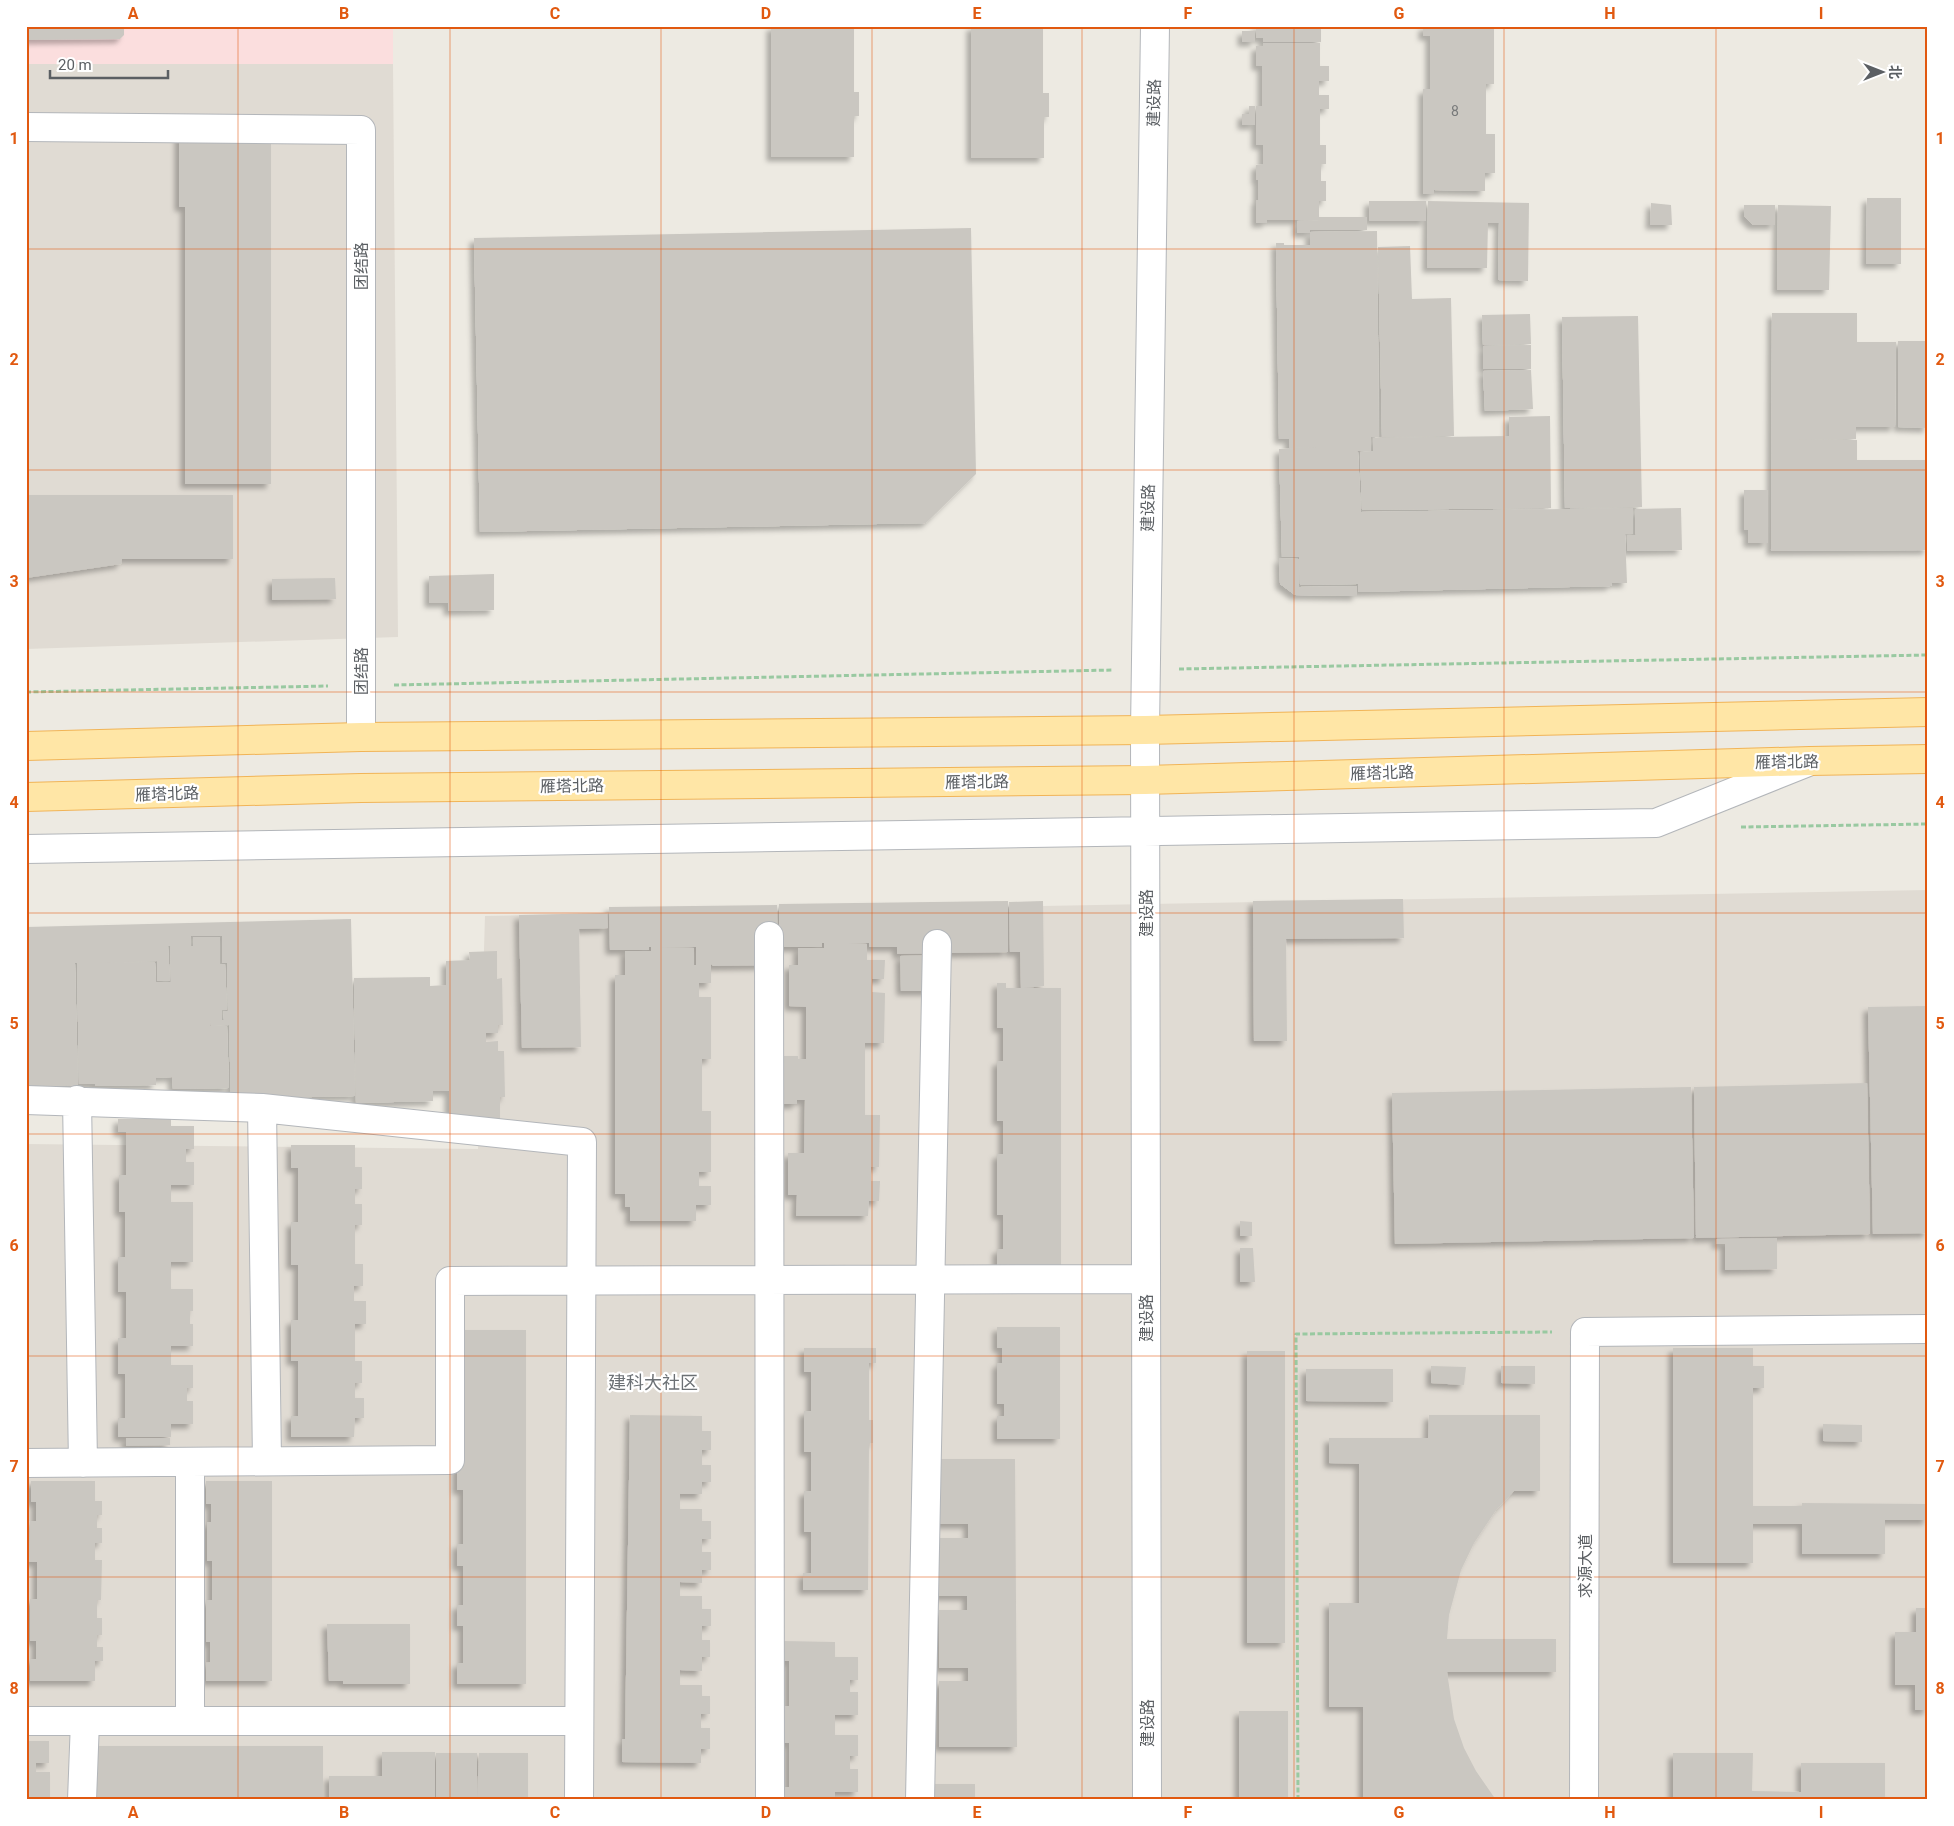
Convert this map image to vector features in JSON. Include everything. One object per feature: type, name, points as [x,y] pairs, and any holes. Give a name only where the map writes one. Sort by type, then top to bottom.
[{"type":"main road","points":[[26,746],[360,737],[1145,730],[1928,712]]},
{"type":"main road","name":"雁塔北路","points":[[26,797],[360,788],[1145,780],[1810,761],[1928,760]]},
{"type":"street","name":"建设路","points":[[1147,1800],[1145,730],[1155,26]]},
{"type":"street","name":"团结路","points":[[26,127],[360,130],[360,737]]},
{"type":"street","points":[[26,849],[1656,824],[1810,761]]},
{"type":"street","points":[[769,936],[770,1800]]},
{"type":"street","points":[[920,1800],[938,944]]},
{"type":"street","points":[[26,1100],[77,1100],[262,1108],[582,1142],[579,1800]]},
{"type":"street","points":[[77,1100],[83,1463]]},
{"type":"street","points":[[262,1108],[267,1461]]},
{"type":"street","points":[[26,1463],[450,1460],[450,1281],[1146,1279]]},
{"type":"street","points":[[1585,1332],[1928,1329]]},
{"type":"street","name":"求源大道","points":[[1584,1800],[1585,1332]]},
{"type":"street","points":[[190,1462],[190,1721]]},
{"type":"street","points":[[26,1721],[579,1721]]},
{"type":"street","points":[[82,1800],[85,1721]]},
{"type":"path","points":[[26,692],[1928,655]]},
{"type":"path","points":[[1734,828],[1928,824]]},
{"type":"path","points":[[1298,1800],[1296,1334],[1585,1332]]},
{"type":"shaded area","points":[[26,26],[393,26],[393,64],[26,64]]},
{"type":"shaded area","points":[[26,64],[393,64],[398,637],[26,649]]},
{"type":"shaded area","points":[[1928,890],[1928,1800],[26,1800],[26,1144],[478,1149],[485,916]]},
{"type":"building","points":[[26,26],[124,26],[124,35],[120,39],[26,40]]},
{"type":"building","points":[[771,26],[854,26],[854,92],[859,92],[859,116],[854,116],[854,157],[771,157]]},
{"type":"building","points":[[971,26],[1043,26],[1043,93],[1049,93],[1049,117],[1044,117],[1044,158],[971,158]]},
{"type":"building","points":[[1256,26],[1321,26],[1321,42],[1263,42],[1263,38],[1256,38]]},
{"type":"building","points":[[1423,26],[1494,26],[1494,84],[1486,84],[1486,134],[1495,134],[1495,173],[1485,173],[1485,191],[1434,190],[1434,194],[1423,194],[1423,89],[1430,89],[1430,36],[1423,36]]},
{"type":"building","points":[[1242,31],[1255,31],[1255,42],[1242,42]]},
{"type":"building","points":[[1263,43],[1320,43],[1320,66],[1329,66],[1329,81],[1319,81],[1319,95],[1329,95],[1329,109],[1320,109],[1320,145],[1326,145],[1326,164],[1321,164],[1321,181],[1326,181],[1326,201],[1319,201],[1319,217],[1367,217],[1367,230],[1310,230],[1310,233],[1297,233],[1297,221],[1320,220],[1267,220],[1267,223],[1256,223],[1258,180],[1256,180],[1256,165],[1263,164],[1263,145],[1256,145],[1256,106],[1262,106],[1262,66],[1256,66],[1256,46],[1263,46]]},
{"type":"building","points":[[1249,106],[1255,106],[1255,125],[1242,125],[1242,114],[1249,114]]},
{"type":"building","points":[[179,134],[271,134],[271,484],[185,484],[185,207],[179,207]]},
{"type":"building","points":[[1867,198],[1901,198],[1901,264],[1866,264]]},
{"type":"building","points":[[1369,201],[1426,201],[1426,221],[1369,221]]},
{"type":"building","points":[[1428,201],[1529,203],[1528,281],[1498,280],[1499,223],[1488,223],[1487,268],[1427,268]]},
{"type":"building","points":[[1651,203],[1671,205],[1672,225],[1650,225]]},
{"type":"building","points":[[1744,205],[1775,205],[1775,225],[1753,225],[1744,216]]},
{"type":"building","points":[[1778,205],[1831,206],[1829,290],[1777,290]]},
{"type":"building","points":[[971,228],[976,474],[926,523],[480,532],[474,238]]},
{"type":"building","points":[[1377,231],[1379,437],[1371,437],[1371,451],[1354,451],[1358,452],[1361,512],[1633,508],[1633,534],[1625,534],[1627,583],[1612,583],[1611,586],[1358,592],[1358,584],[1300,585],[1299,557],[1282,557],[1279,449],[1317,447],[1289,448],[1289,439],[1279,439],[1276,243],[1284,243],[1284,245],[1310,245],[1310,232]]},
{"type":"building","points":[[1410,246],[1412,299],[1451,298],[1454,436],[1382,437],[1378,247]]},
{"type":"building","points":[[1772,313],[1857,313],[1857,342],[1896,342],[1895,427],[1856,427],[1856,439],[1799,440],[1857,440],[1857,460],[1928,460],[1928,550],[1771,551]]},
{"type":"building","points":[[1530,314],[1531,344],[1483,345],[1482,315]]},
{"type":"building","points":[[1638,316],[1642,507],[1565,508],[1562,317]]},
{"type":"building","points":[[1898,341],[1928,341],[1928,428],[1898,427]]},
{"type":"building","points":[[1531,345],[1531,369],[1483,369],[1483,346]]},
{"type":"building","points":[[1531,370],[1533,409],[1485,411],[1483,371]]},
{"type":"building","points":[[1550,416],[1551,508],[1362,510],[1360,452],[1373,451],[1373,438],[1509,436],[1509,417]]},
{"type":"building","points":[[1744,490],[1768,490],[1768,543],[1748,543],[1748,530],[1744,530]]},
{"type":"building","points":[[26,495],[233,495],[233,559],[122,559],[121,564],[26,578]]},
{"type":"building","points":[[1681,508],[1682,550],[1627,551],[1627,535],[1638,535],[1635,534],[1635,509]]},
{"type":"building","points":[[1279,558],[1299,559],[1299,587],[1357,586],[1357,596],[1295,595],[1280,584]]},
{"type":"building","points":[[494,574],[494,610],[448,611],[448,603],[429,603],[429,576]]},
{"type":"building","points":[[335,578],[336,599],[272,600],[272,579]]},
{"type":"building","points":[[1403,899],[1404,938],[1286,939],[1287,1041],[1254,1041],[1253,901]]},
{"type":"building","points":[[1008,901],[1008,952],[897,954],[897,947],[869,947],[869,943],[849,943],[867,944],[867,960],[885,960],[884,979],[872,979],[872,992],[885,993],[884,1043],[865,1043],[865,1115],[880,1115],[879,1167],[871,1167],[871,1181],[880,1181],[879,1201],[869,1201],[868,1216],[796,1216],[797,1195],[788,1195],[788,1153],[804,1153],[805,1100],[797,1100],[797,1104],[779,1104],[779,1056],[798,1056],[798,1059],[806,1059],[806,1007],[789,1006],[789,965],[798,965],[798,948],[824,948],[824,943],[822,943],[822,947],[779,947],[779,904]]},
{"type":"building","points":[[1043,901],[1044,986],[1024,988],[1061,988],[1061,1271],[997,1273],[997,1249],[1003,1249],[1003,1215],[997,1215],[997,1154],[1003,1154],[1003,1121],[997,1121],[997,1061],[1003,1061],[1003,1028],[997,1028],[997,983],[1006,983],[1006,988],[1021,988],[1020,952],[1010,952],[1009,902]]},
{"type":"building","points":[[777,905],[778,965],[713,966],[711,964],[711,983],[699,983],[699,997],[711,997],[711,1059],[702,1059],[702,1111],[711,1111],[711,1172],[699,1172],[699,1186],[711,1186],[711,1205],[696,1205],[696,1221],[630,1221],[630,1207],[625,1207],[625,1194],[615,1194],[615,975],[625,975],[625,951],[651,951],[651,947],[649,947],[649,950],[610,950],[609,907]],"holes":[[[662,947],[696,947],[696,965],[694,965],[694,948]]]},
{"type":"building","points":[[607,913],[608,928],[579,929],[581,1047],[522,1048],[519,915]]},
{"type":"building","points":[[351,919],[355,1096],[231,1099],[229,1025],[211,1026],[227,1026],[229,1088],[173,1089],[172,1077],[156,1078],[156,1085],[95,1086],[95,1084],[79,1084],[77,963],[75,963],[78,1085],[26,1086],[26,927]],"holes":[[[191,936],[222,936],[222,963],[227,963],[228,1011],[223,1011],[224,1020],[222,1020],[222,1010],[227,1010],[225,964],[220,964],[220,937],[193,937],[193,946],[191,946]],[[168,946],[170,946],[171,982],[156,982],[155,962],[98,963],[157,961],[157,981],[170,981]]]},
{"type":"building","points":[[497,951],[497,979],[502,978],[503,1025],[498,1025],[498,1033],[486,1033],[486,1042],[498,1041],[498,1051],[504,1051],[505,1097],[500,1097],[500,1123],[472,1124],[472,1116],[449,1116],[449,1091],[433,1091],[433,1101],[356,1103],[354,978],[430,977],[430,986],[446,985],[446,961],[470,960],[469,952]]},
{"type":"building","points":[[945,955],[946,991],[901,991],[900,956]]},
{"type":"building","points":[[1928,1006],[1928,1233],[1873,1234],[1868,1007]]},
{"type":"building","points":[[1867,1083],[1870,1234],[1696,1238],[1694,1087]]},
{"type":"building","points":[[1691,1087],[1694,1238],[1395,1244],[1392,1093]]},
{"type":"building","points":[[118,1119],[171,1119],[171,1126],[194,1126],[194,1149],[186,1149],[186,1162],[194,1162],[194,1185],[171,1185],[171,1202],[193,1202],[193,1262],[171,1262],[171,1289],[193,1289],[193,1311],[190,1311],[190,1324],[193,1324],[193,1346],[171,1346],[171,1365],[193,1365],[193,1388],[187,1388],[187,1401],[193,1401],[193,1424],[171,1424],[171,1437],[118,1437],[118,1418],[125,1418],[125,1374],[118,1374],[118,1338],[126,1338],[126,1292],[118,1292],[118,1257],[125,1257],[125,1212],[119,1212],[119,1175],[126,1175],[126,1132],[118,1132]]},
{"type":"building","points":[[291,1145],[355,1145],[355,1167],[362,1167],[362,1189],[355,1189],[355,1204],[362,1204],[362,1225],[355,1225],[355,1264],[363,1264],[363,1286],[354,1286],[354,1301],[366,1301],[366,1324],[355,1324],[355,1361],[362,1361],[362,1383],[355,1383],[355,1398],[364,1398],[364,1418],[355,1418],[354,1437],[291,1437],[291,1416],[298,1416],[298,1361],[291,1361],[291,1320],[298,1320],[298,1265],[291,1265],[291,1222],[298,1222],[298,1168],[291,1168]]},
{"type":"building","points":[[1240,1221],[1252,1222],[1252,1236],[1240,1236]]},
{"type":"building","points":[[1777,1238],[1777,1269],[1725,1270],[1725,1244],[1716,1244],[1716,1239]]},
{"type":"building","points":[[1240,1248],[1253,1248],[1255,1282],[1240,1282]]},
{"type":"building","points":[[997,1327],[1060,1327],[1060,1439],[997,1439],[997,1416],[1004,1416],[1004,1404],[997,1404],[997,1363],[1002,1363],[1002,1348],[997,1348]]},
{"type":"building","points":[[457,1330],[526,1330],[526,1684],[457,1684],[457,1663],[463,1663],[463,1626],[457,1626],[457,1605],[463,1605],[463,1566],[457,1566],[457,1544],[463,1544],[463,1490],[457,1490]]},
{"type":"building","points":[[804,1348],[876,1348],[876,1363],[869,1363],[869,1420],[873,1420],[873,1443],[869,1443],[868,1590],[803,1590],[803,1573],[811,1573],[811,1532],[804,1532],[804,1491],[811,1491],[811,1452],[804,1452],[804,1411],[811,1411],[811,1372],[804,1372]]},
{"type":"building","points":[[1673,1348],[1753,1348],[1753,1366],[1764,1366],[1764,1388],[1753,1388],[1753,1506],[1802,1506],[1802,1503],[1928,1504],[1928,1520],[1885,1520],[1885,1554],[1802,1554],[1802,1524],[1753,1524],[1753,1563],[1673,1563]]},
{"type":"building","points":[[1247,1351],[1285,1351],[1285,1643],[1247,1643]]},
{"type":"building","points":[[1431,1366],[1466,1367],[1464,1385],[1431,1383]]},
{"type":"building","points":[[1501,1366],[1535,1366],[1535,1384],[1501,1383]]},
{"type":"building","points":[[1306,1369],[1393,1369],[1393,1402],[1306,1401]]},
{"type":"building","points":[[630,1415],[702,1416],[702,1431],[711,1431],[711,1450],[702,1450],[702,1465],[711,1465],[711,1482],[702,1482],[702,1494],[680,1494],[680,1509],[702,1509],[702,1521],[711,1521],[711,1539],[702,1539],[702,1552],[711,1552],[711,1570],[702,1570],[702,1583],[680,1582],[680,1596],[702,1596],[702,1609],[711,1609],[711,1626],[702,1626],[702,1640],[710,1640],[710,1657],[702,1657],[702,1671],[680,1670],[680,1685],[702,1685],[702,1696],[710,1696],[710,1714],[701,1714],[701,1728],[710,1728],[710,1749],[701,1749],[701,1763],[622,1762],[622,1739],[625,1739]]},
{"type":"building","points":[[1429,1415],[1540,1415],[1540,1491],[1514,1491],[1496,1510],[1474,1543],[1461,1570],[1449,1615],[1447,1639],[1556,1639],[1556,1672],[1447,1672],[1454,1719],[1464,1748],[1476,1771],[1496,1800],[1363,1800],[1363,1707],[1329,1707],[1329,1603],[1359,1603],[1359,1464],[1329,1463],[1329,1438],[1428,1438]]},
{"type":"building","points":[[1823,1424],[1862,1425],[1862,1442],[1823,1441]]},
{"type":"building","points":[[126,1438],[170,1438],[170,1445],[126,1446]]},
{"type":"building","points":[[939,1459],[1015,1459],[1017,1747],[939,1747],[939,1681],[968,1681],[968,1668],[939,1668],[939,1610],[967,1610],[967,1596],[939,1596],[939,1538],[968,1538],[968,1524],[939,1524]]},
{"type":"building","points":[[31,1481],[95,1481],[95,1501],[102,1501],[102,1515],[97,1515],[97,1528],[102,1528],[102,1543],[95,1543],[95,1560],[102,1560],[101,1600],[97,1600],[97,1618],[102,1618],[102,1635],[97,1635],[97,1647],[103,1647],[103,1661],[95,1661],[95,1681],[30,1681],[30,1659],[36,1659],[36,1641],[30,1641],[30,1599],[37,1599],[37,1562],[29,1562],[30,1521],[36,1521],[36,1502],[31,1502]]},
{"type":"building","points":[[206,1481],[272,1481],[272,1681],[206,1681],[206,1663],[210,1662],[210,1642],[206,1642],[206,1600],[212,1600],[212,1561],[207,1561],[207,1522],[211,1522],[211,1504],[206,1504]]},
{"type":"building","points":[[1916,1608],[1928,1608],[1928,1710],[1915,1710],[1915,1685],[1895,1685],[1895,1632],[1916,1632]]},
{"type":"building","points":[[327,1624],[410,1624],[410,1684],[343,1684],[343,1681],[329,1681]]},
{"type":"building","points":[[782,1641],[835,1642],[835,1657],[858,1657],[858,1680],[850,1680],[850,1692],[858,1692],[858,1715],[835,1715],[835,1735],[858,1735],[858,1756],[850,1756],[850,1769],[858,1769],[858,1792],[835,1792],[835,1800],[782,1800],[782,1787],[789,1787],[789,1743],[782,1743],[782,1706],[789,1706],[789,1661],[782,1661]]},
{"type":"building","points":[[1239,1711],[1288,1711],[1288,1800],[1239,1800]]},
{"type":"building","points":[[26,1741],[49,1741],[49,1763],[36,1763],[36,1772],[50,1772],[50,1800],[26,1800]]},
{"type":"building","points":[[90,1746],[323,1746],[323,1800],[91,1800]]},
{"type":"building","points":[[382,1752],[435,1752],[435,1800],[329,1800],[329,1776],[382,1776]]},
{"type":"building","points":[[436,1753],[477,1753],[477,1798],[479,1753],[528,1753],[528,1797],[526,1797],[526,1800],[436,1800]]},
{"type":"building","points":[[1673,1753],[1753,1753],[1752,1791],[1801,1792],[1801,1763],[1885,1763],[1885,1797],[1928,1797],[1928,1800],[1673,1800]]},
{"type":"building","points":[[932,1784],[975,1784],[975,1797],[943,1797],[943,1800],[932,1800]]},
{"type":"district","name":"建科大社区","points":[[653,1382]]}]
